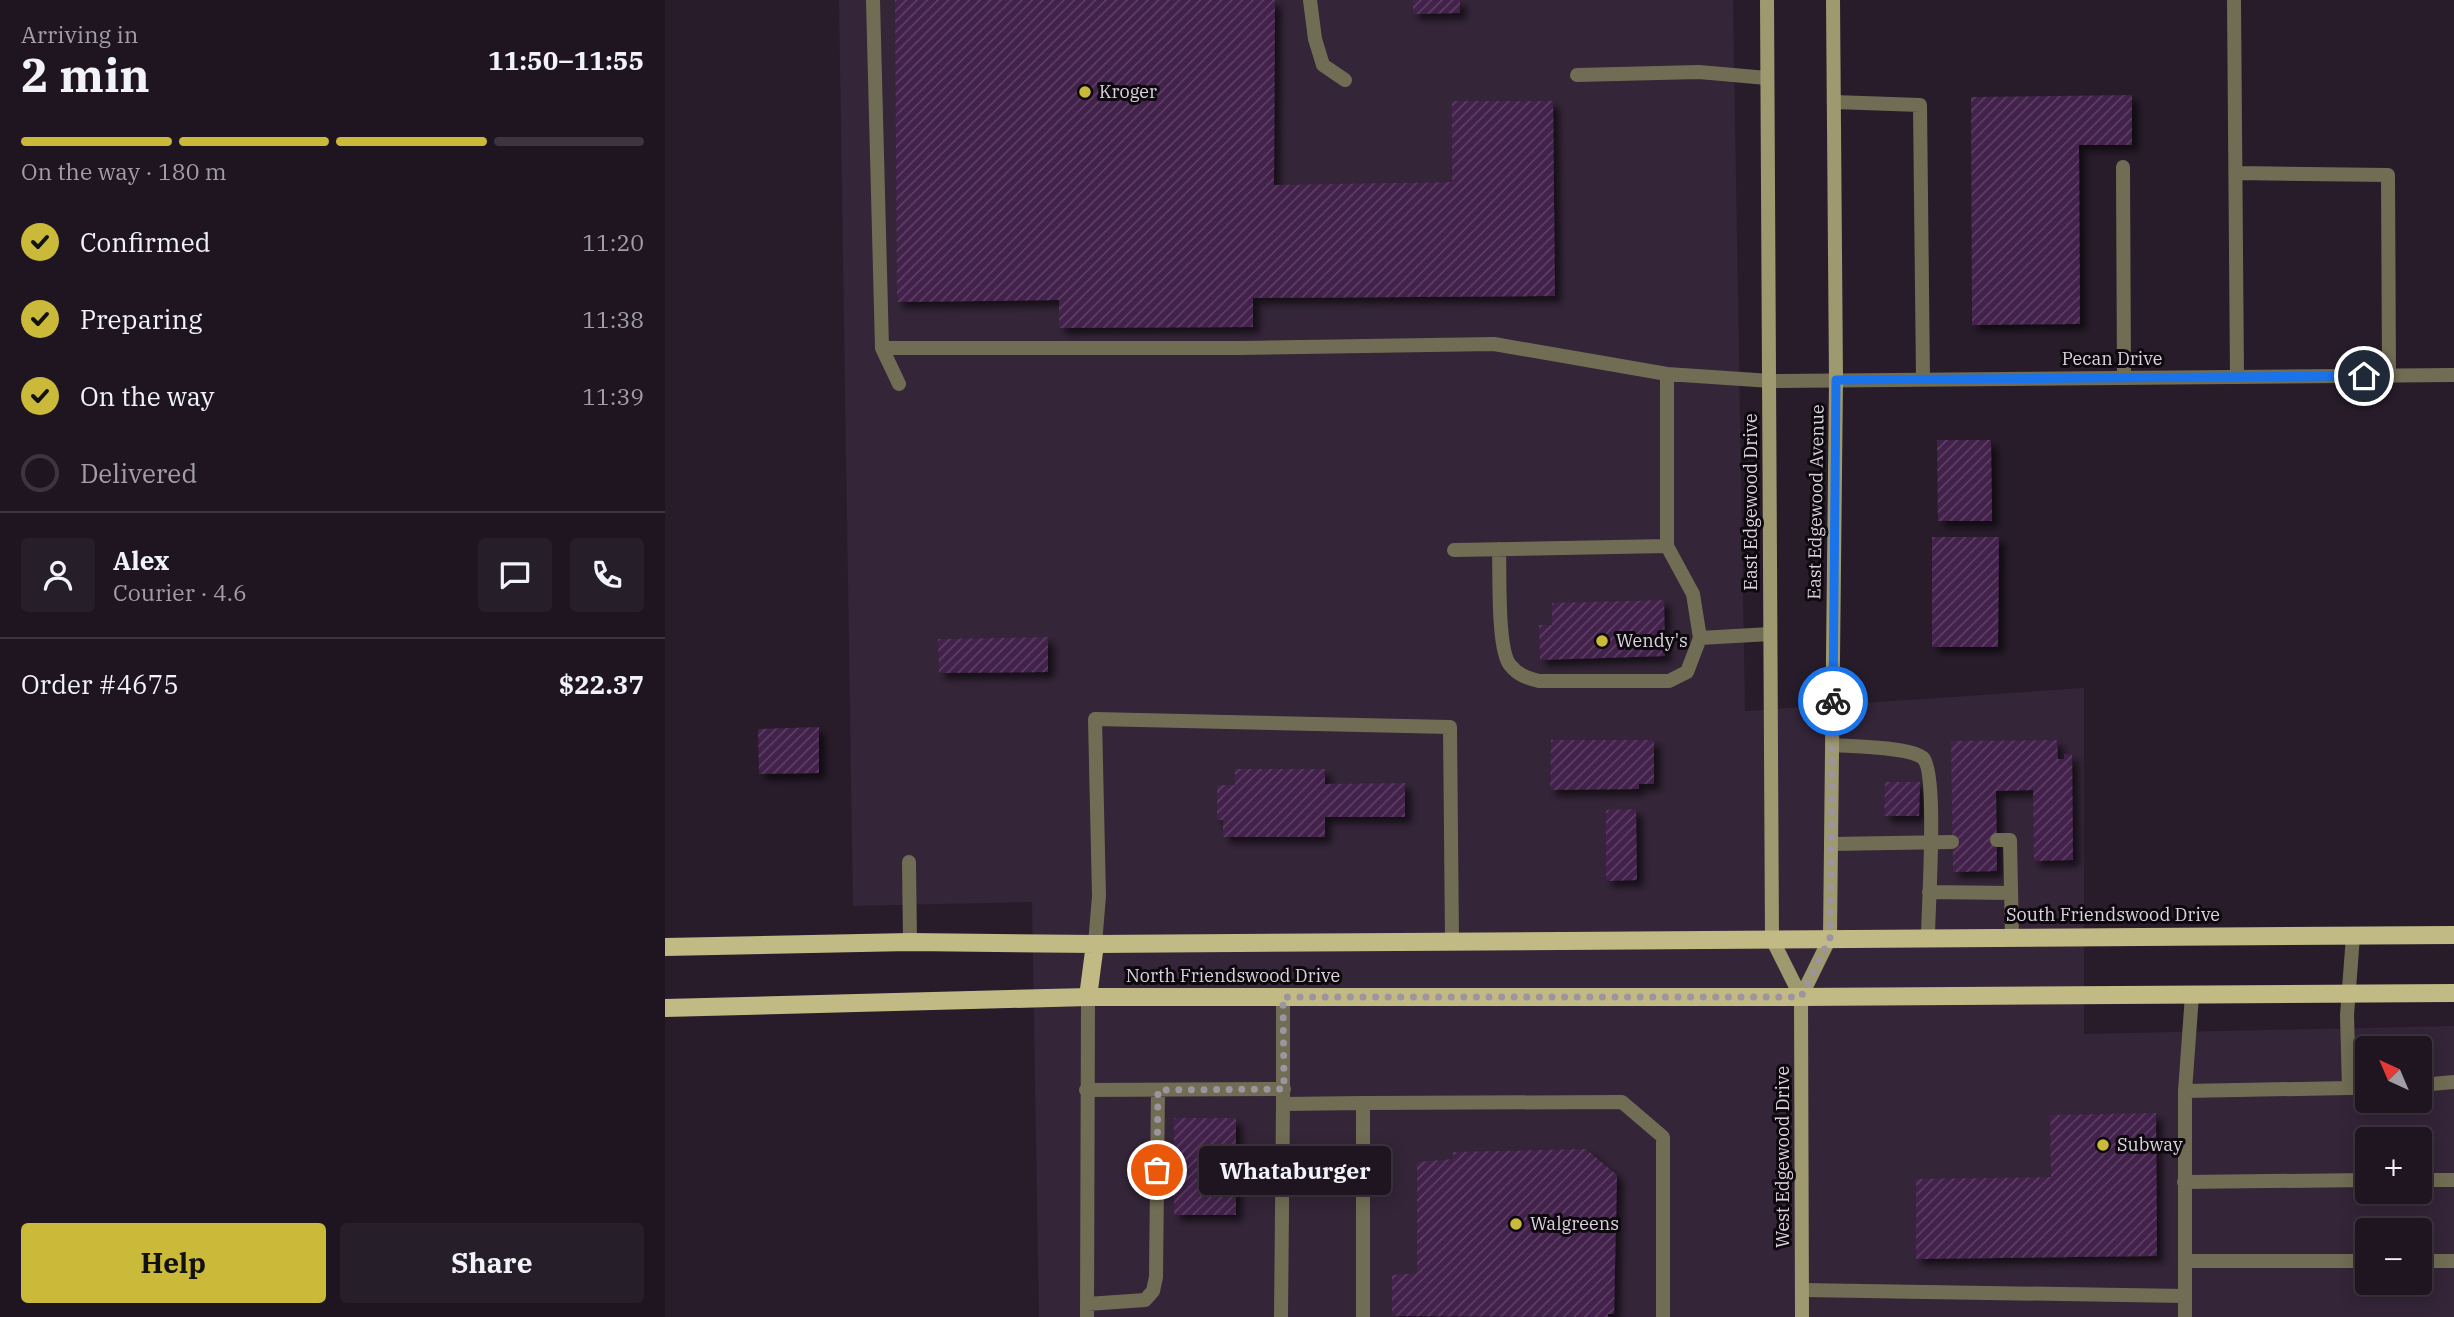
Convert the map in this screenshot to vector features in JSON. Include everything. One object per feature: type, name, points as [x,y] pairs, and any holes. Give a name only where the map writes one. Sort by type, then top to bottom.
[{"type":"main road","name":"East Edgewood Drive","points":[[1767,0],[1772,939],[1801,997]]},
{"type":"main road","name":"East Edgewood Avenue","points":[[1801,997],[1830,938],[1836,380],[1833,0]]},
{"type":"main road","name":"South Friendswood Drive","points":[[1772,939],[2454,935]]},
{"type":"main road","name":"North Friendswood Drive","points":[[665,947],[911,942],[1095,944],[1772,939]]},
{"type":"main road","points":[[1088,998],[1095,944]]},
{"type":"main road","points":[[1801,997],[2454,993]]},
{"type":"main road","name":"North Friendswood Drive","points":[[665,1008],[1088,998],[1801,997]]},
{"type":"main road","name":"West Edgewood Drive","points":[[1801,997],[1802,1317]]},
{"type":"street","points":[[873,0],[883,348],[898,383]]},
{"type":"street","points":[[1310,0],[1315,39],[1323,65],[1345,80]]},
{"type":"street","points":[[2234,0],[2237,377]]},
{"type":"street","points":[[1577,75],[1699,72],[1767,78]]},
{"type":"street","points":[[1834,102],[1920,105],[1923,379]]},
{"type":"street","points":[[2123,167],[2124,378]]},
{"type":"street","points":[[2236,173],[2388,175],[2389,376]]},
{"type":"street","name":"Pecan Drive","points":[[883,348],[1240,348],[1494,344],[1667,374],[1771,381],[2454,375]]},
{"type":"street","points":[[1499,549],[1502,645],[1508,663],[1522,676],[1539,681],[1669,681],[1687,672],[1700,638],[1693,594],[1667,546],[1667,374]]},
{"type":"street","points":[[1454,550],[1667,546]]},
{"type":"street","points":[[1700,638],[1770,634]]},
{"type":"street","points":[[1095,944],[1099,896],[1095,719],[1450,727],[1452,941]]},
{"type":"street","points":[[1832,745],[1901,751],[1923,758],[1928,765],[1931,777],[1928,937]]},
{"type":"street","points":[[1997,840],[2010,840],[2012,937]]},
{"type":"street","points":[[1831,844],[1952,842]]},
{"type":"street","points":[[909,862],[911,942]]},
{"type":"street","points":[[1929,892],[2011,893]]},
{"type":"street","points":[[2349,1088],[2348,993],[2353,936]]},
{"type":"street","points":[[2185,1317],[2185,1091],[2192,995]]},
{"type":"street","points":[[1281,1317],[1283,997]]},
{"type":"street","points":[[1088,998],[1087,1311],[1145,1300],[1153,1290],[1156,1278],[1158,1090]]},
{"type":"street","points":[[2433,1084],[2454,1082]]},
{"type":"street","points":[[2185,1091],[2355,1088]]},
{"type":"street","points":[[1086,1090],[1158,1090],[1363,1103],[1622,1102],[1663,1137],[1663,1317]]},
{"type":"street","points":[[1363,1103],[1363,1317]]},
{"type":"street","points":[[2185,1182],[2355,1180]]},
{"type":"street","points":[[2432,1180],[2454,1180]]},
{"type":"street","points":[[2185,1261],[2355,1261]]},
{"type":"street","points":[[2432,1261],[2454,1261]]},
{"type":"street","points":[[1802,1290],[2185,1296]]},
{"type":"shaded area","points":[[839,0],[1733,0],[1745,711],[2084,688],[2084,1034],[2454,1026],[2454,1317],[1039,1317],[1032,902],[853,906]]},
{"type":"building","name":"Kroger","points":[[895,0],[1275,0],[1274,185],[1452,182],[1452,101],[1553,101],[1555,296],[1253,298],[1253,327],[1059,328],[1059,300],[897,302]]},
{"type":"building","points":[[1413,0],[1460,0],[1460,13],[1413,14]]},
{"type":"building","points":[[2132,95],[2132,145],[2079,145],[2080,324],[1972,325],[1971,97]]},
{"type":"building","points":[[1937,440],[1991,440],[1992,521],[1938,521]]},
{"type":"building","points":[[1932,537],[1999,537],[1998,647],[1932,647]]},
{"type":"building","name":"Wendy's","points":[[1664,600],[1665,656],[1540,660],[1539,625],[1552,625],[1552,603]]},
{"type":"building","points":[[1048,637],[1048,672],[939,673],[938,639]]},
{"type":"building","points":[[819,727],[819,773],[759,774],[758,729]]},
{"type":"building","points":[[1551,740],[1654,740],[1654,784],[1639,784],[1639,789],[1550,790]]},
{"type":"building","points":[[2057,740],[2058,759],[2064,759],[2064,754],[2072,754],[2073,860],[2034,861],[2033,790],[1996,791],[1997,871],[1953,872],[1951,741]]},
{"type":"building","points":[[1235,769],[1325,769],[1325,784],[1405,783],[1405,817],[1325,817],[1325,837],[1223,837],[1223,820],[1217,820],[1217,785],[1235,785]]},
{"type":"building","points":[[1885,782],[1920,782],[1919,816],[1884,816]]},
{"type":"building","points":[[1636,809],[1637,880],[1606,881],[1606,810]]},
{"type":"building","points":[[2156,1113],[2157,1256],[1916,1259],[1916,1179],[2051,1177],[2050,1115]]},
{"type":"building","points":[[1174,1118],[1236,1118],[1236,1215],[1174,1215]]},
{"type":"building","name":"Walgreens","points":[[1586,1149],[1617,1175],[1614,1314],[1608,1314],[1608,1317],[1392,1316],[1392,1275],[1417,1273],[1417,1162],[1453,1159],[1453,1152]]},
{"type":"way so far","points":[[1157,1170],[1158,1090],[1284,1089],[1283,997],[1801,997],[1830,938],[1833,701]]},
{"type":"place","name":"Kroger","points":[[1085,92]]},
{"type":"place","name":"Wendy's","points":[[1602,641]]},
{"type":"place","name":"Subway","points":[[2103,1145]]},
{"type":"place","name":"Whataburger","points":[[1157,1170]]},
{"type":"place","name":"Walgreens","points":[[1516,1224]]},
{"type":"route","points":[[1833,701],[1836,380],[2364,376]]}]
